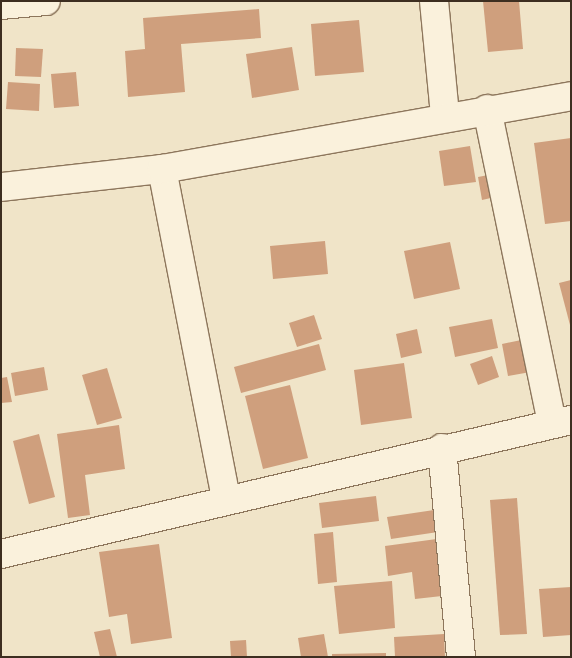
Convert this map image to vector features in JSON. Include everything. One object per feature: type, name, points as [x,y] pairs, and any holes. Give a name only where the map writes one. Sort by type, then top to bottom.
[{"type":"street","points":[[1,5],[46,1]]},
{"type":"street","points":[[434,1],[445,116]]},
{"type":"street","points":[[1,187],[162,169],[445,116],[571,96]]},
{"type":"street","points":[[1,554],[226,498],[562,422],[487,109]]},
{"type":"street","points":[[162,169],[226,498]]},
{"type":"street","points":[[442,448],[461,657]]},
{"type":"building","points":[[483,1],[519,1],[523,49],[488,52]]},
{"type":"building","points":[[259,9],[261,38],[181,44],[185,92],[128,97],[125,51],[145,49],[143,18]]},
{"type":"building","points":[[359,20],[364,72],[315,76],[311,24]]},
{"type":"building","points":[[292,47],[299,90],[252,98],[246,54]]},
{"type":"building","points":[[16,48],[43,49],[41,77],[15,76]]},
{"type":"building","points":[[76,72],[79,106],[54,108],[51,74]]},
{"type":"building","points":[[8,82],[40,84],[39,111],[6,109]]},
{"type":"building","points":[[571,138],[571,221],[545,224],[534,143]]},
{"type":"building","points":[[470,146],[476,182],[444,186],[439,151]]},
{"type":"building","points":[[499,173],[504,195],[482,200],[478,177]]},
{"type":"building","points":[[325,241],[328,274],[273,279],[270,246]]},
{"type":"building","points":[[450,242],[460,289],[414,299],[404,251]]},
{"type":"building","points":[[571,280],[571,325],[570,325],[559,283]]},
{"type":"building","points":[[314,315],[322,339],[297,347],[289,323]]},
{"type":"building","points":[[492,319],[498,348],[455,357],[449,327]]},
{"type":"building","points":[[417,329],[422,353],[401,358],[396,334]]},
{"type":"building","points":[[536,337],[542,370],[508,376],[502,344]]},
{"type":"building","points":[[319,344],[326,370],[241,393],[234,367]]},
{"type":"building","points":[[492,356],[499,377],[478,385],[470,364]]},
{"type":"building","points":[[404,363],[412,418],[361,425],[354,370]]},
{"type":"building","points":[[44,367],[48,390],[15,396],[11,373]]},
{"type":"building","points":[[107,368],[122,418],[97,425],[82,375]]},
{"type":"building","points":[[7,377],[12,402],[1,403],[1,378]]},
{"type":"building","points":[[290,385],[308,458],[263,469],[245,396]]},
{"type":"building","points":[[119,425],[125,469],[85,475],[90,515],[68,518],[57,434]]},
{"type":"building","points":[[39,434],[55,497],[29,504],[13,441]]},
{"type":"building","points":[[376,496],[379,521],[322,528],[319,503]]},
{"type":"building","points":[[517,498],[527,634],[500,635],[490,500]]},
{"type":"building","points":[[434,510],[438,532],[391,539],[387,517]]},
{"type":"building","points":[[333,532],[337,582],[318,584],[314,534]]},
{"type":"building","points":[[444,538],[451,595],[415,599],[412,572],[388,576],[385,546]]},
{"type":"building","points":[[159,544],[172,638],[131,644],[127,614],[109,617],[99,552]]},
{"type":"building","points":[[392,581],[395,628],[339,634],[334,586]]},
{"type":"building","points":[[571,587],[571,635],[543,637],[539,589]]},
{"type":"building","points":[[110,629],[117,657],[100,657],[94,632]]},
{"type":"building","points":[[324,634],[328,657],[301,657],[298,638]]},
{"type":"building","points":[[444,634],[445,657],[395,657],[394,637]]},
{"type":"building","points":[[246,640],[247,657],[231,657],[230,641]]},
{"type":"building","points":[[386,653],[386,657],[332,657],[332,654]]}]
